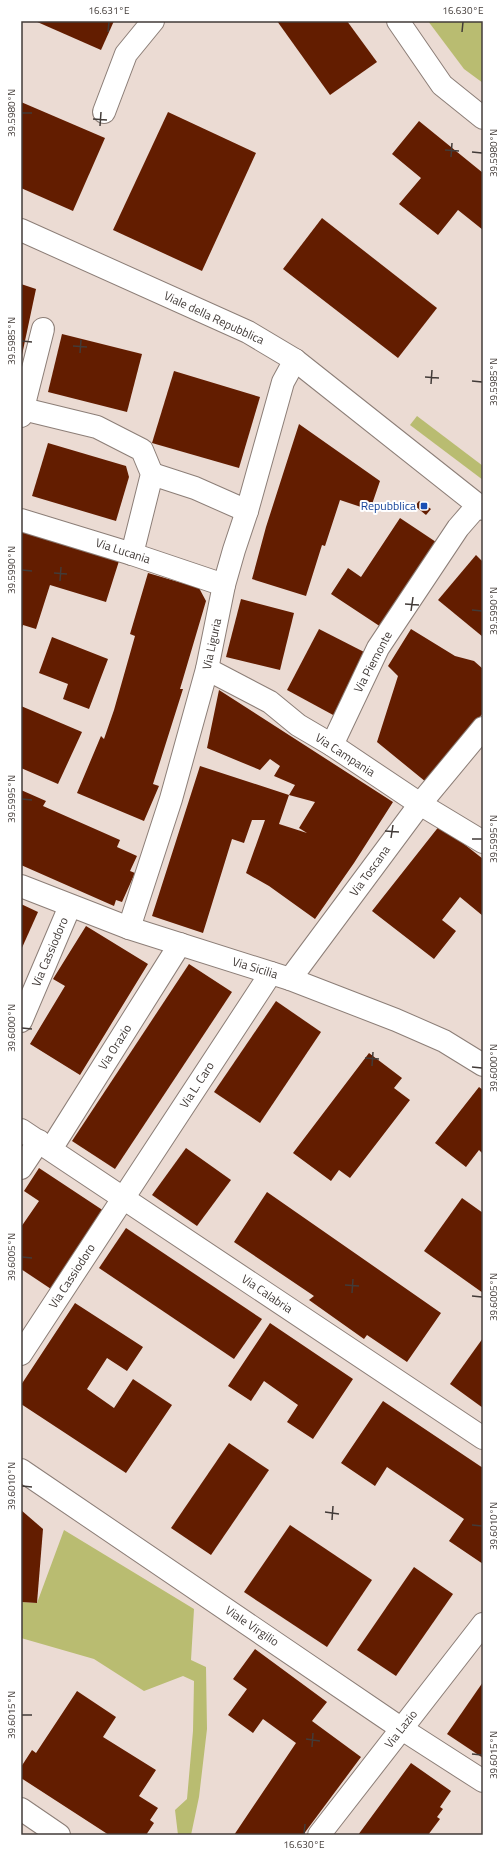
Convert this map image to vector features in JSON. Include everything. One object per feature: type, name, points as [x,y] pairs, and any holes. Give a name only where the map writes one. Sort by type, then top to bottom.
[{"type":"street","points":[[104,112],[126,54],[152,21]]},
{"type":"street","points":[[398,21],[442,85],[483,118]]},
{"type":"street","name":"Viale della Repubblica","points":[[21,230],[248,332],[295,360],[480,507]]},
{"type":"street","points":[[43,330],[22,413],[97,427],[142,450],[152,474],[132,554]]},
{"type":"street","name":"Via Liguria","points":[[129,928],[171,799],[207,669],[224,585],[247,511],[283,382],[295,360]]},
{"type":"street","points":[[152,474],[195,488],[247,511]]},
{"type":"street","name":"Via Piemonte","points":[[332,745],[378,648],[458,528],[480,507]]},
{"type":"street","name":"Via Lucania","points":[[21,520],[132,554],[224,585]]},
{"type":"street","name":"Via Campania","points":[[207,669],[270,702],[298,725],[332,745],[420,804],[483,842]]},
{"type":"street","name":"Via Toscana","points":[[280,976],[483,728]]},
{"type":"street","name":"Via Sicilia","points":[[21,886],[129,928],[280,976],[396,1020],[444,1041],[483,1065]]},
{"type":"street","name":"Via Cassiodoro","points":[[21,1021],[70,906]]},
{"type":"street","name":"Via Orazio","points":[[37,1140],[180,944]]},
{"type":"street","name":"Via L. Caro","points":[[124,1198],[280,976]]},
{"type":"street","points":[[21,1168],[37,1140]]},
{"type":"street","name":"Via Calabria","points":[[37,1140],[483,1438]]},
{"type":"street","name":"Via Cassiodoro","points":[[21,1354],[124,1198]]},
{"type":"street","name":"Viale Virgilio","points":[[21,1470],[402,1729],[483,1781]]},
{"type":"street","name":"Via Lazio","points":[[319,1835],[483,1624]]},
{"type":"street","points":[[21,1809],[59,1835]]},
{"type":"green space","points":[[428,21],[483,21],[483,83],[464,69]]},
{"type":"green space","points":[[417,416],[483,466],[483,480],[410,425]]},
{"type":"green space","points":[[64,1530],[194,1609],[191,1660],[206,1667],[207,1729],[199,1797],[191,1835],[178,1835],[175,1810],[187,1799],[193,1731],[194,1681],[183,1676],[144,1691],[94,1659],[21,1638],[21,1602],[37,1603]]},
{"type":"building","points":[[35,21],[114,21],[101,50]]},
{"type":"building","points":[[277,21],[347,21],[377,62],[330,95]]},
{"type":"building","points":[[21,102],[105,138],[73,211],[21,188]]},
{"type":"building","points":[[168,112],[256,153],[202,271],[113,230]]},
{"type":"building","points":[[419,121],[483,173],[483,230],[458,210],[438,235],[399,204],[421,178],[392,154]]},
{"type":"building","points":[[322,218],[437,308],[398,358],[283,269]]},
{"type":"building","points":[[21,284],[36,289],[22,355],[21,355]]},
{"type":"building","points":[[62,334],[142,354],[127,412],[48,392]]},
{"type":"building","points":[[174,371],[260,397],[239,468],[152,443]]},
{"type":"building","points":[[299,424],[380,481],[370,510],[340,500],[325,546],[322,545],[306,596],[252,579],[266,527]]},
{"type":"building","points":[[48,443],[126,466],[129,477],[116,521],[32,496]]},
{"type":"building","points":[[419,501],[431,509],[426,515],[415,506]]},
{"type":"building","points":[[400,518],[436,542],[381,627],[331,594],[348,568],[361,577]]},
{"type":"building","points":[[21,531],[119,561],[106,602],[50,585],[36,629],[23,625],[21,630]]},
{"type":"building","points":[[476,555],[483,562],[483,637],[438,600]]},
{"type":"building","points":[[148,573],[199,588],[206,601],[180,689],[183,689],[153,784],[159,786],[144,821],[77,793],[101,736],[104,739],[114,710],[135,636],[130,634]]},
{"type":"building","points":[[241,599],[294,613],[280,670],[226,657]]},
{"type":"building","points":[[319,629],[368,654],[335,716],[287,690]]},
{"type":"building","points":[[411,629],[455,656],[474,661],[483,669],[483,713],[426,782],[377,742],[398,676],[388,666]]},
{"type":"building","points":[[52,637],[108,659],[89,709],[63,699],[68,684],[39,673]]},
{"type":"building","points":[[219,690],[393,802],[354,863],[315,919],[269,886],[246,873],[265,820],[252,820],[244,843],[232,839],[203,933],[152,916],[200,766],[289,795],[295,785],[274,776],[280,766],[270,759],[260,770],[207,748]],"holes":[[[289,795],[315,802],[299,828],[307,833],[279,824]]]},
{"type":"building","points":[[21,706],[82,732],[58,784],[21,768]]},
{"type":"building","points":[[21,790],[46,801],[43,806],[120,840],[117,847],[137,856],[130,871],[135,873],[122,902],[116,900],[114,906],[21,865]]},
{"type":"building","points":[[440,825],[483,859],[483,916],[460,897],[442,920],[456,931],[434,959],[372,911]]},
{"type":"building","points":[[21,904],[38,912],[21,950]]},
{"type":"building","points":[[86,926],[148,964],[80,1075],[30,1044],[65,986],[53,979]]},
{"type":"building","points":[[189,964],[232,992],[115,1169],[72,1141]]},
{"type":"building","points":[[276,1001],[321,1032],[260,1123],[214,1092]]},
{"type":"building","points":[[369,1053],[402,1078],[394,1088],[410,1100],[350,1178],[339,1170],[331,1181],[293,1153]]},
{"type":"building","points":[[479,1087],[483,1090],[483,1154],[479,1150],[466,1167],[435,1143]]},
{"type":"building","points":[[186,1148],[231,1180],[197,1226],[152,1195]]},
{"type":"building","points":[[39,1168],[104,1211],[51,1289],[21,1269],[21,1227],[39,1201],[24,1191]]},
{"type":"building","points":[[267,1192],[441,1313],[407,1362],[367,1335],[364,1339],[309,1300],[314,1296],[234,1242]]},
{"type":"building","points":[[462,1198],[483,1213],[483,1293],[424,1251]]},
{"type":"building","points":[[126,1228],[262,1319],[234,1359],[99,1268]]},
{"type":"building","points":[[75,1303],[143,1347],[127,1371],[107,1358],[87,1389],[114,1408],[133,1379],[172,1405],[126,1473],[21,1404],[21,1385]]},
{"type":"building","points":[[270,1323],[353,1379],[313,1439],[287,1422],[298,1405],[264,1381],[251,1401],[228,1386]]},
{"type":"building","points":[[483,1338],[483,1408],[450,1384]]},
{"type":"building","points":[[383,1401],[483,1468],[483,1564],[449,1541],[464,1519],[387,1467],[375,1486],[341,1463]]},
{"type":"building","points":[[229,1443],[269,1470],[211,1555],[171,1528]]},
{"type":"building","points":[[21,1510],[43,1529],[37,1603],[21,1602]]},
{"type":"building","points":[[290,1525],[372,1580],[327,1647],[244,1592]]},
{"type":"building","points":[[414,1567],[453,1594],[396,1676],[357,1650]]},
{"type":"building","points":[[255,1649],[327,1702],[312,1721],[361,1757],[303,1835],[234,1835],[296,1743],[263,1719],[253,1733],[228,1715],[247,1689],[233,1679]]},
{"type":"building","points":[[483,1682],[483,1758],[447,1734]]},
{"type":"building","points":[[77,1691],[116,1717],[103,1737],[156,1770],[139,1796],[158,1808],[150,1820],[154,1823],[146,1835],[109,1835],[21,1778],[21,1767],[32,1750],[36,1753]]},
{"type":"building","points":[[411,1763],[451,1791],[440,1807],[443,1809],[437,1817],[440,1819],[428,1835],[358,1835]]},
{"type":"place","name":"Repubblica","points":[[424,506]]}]
